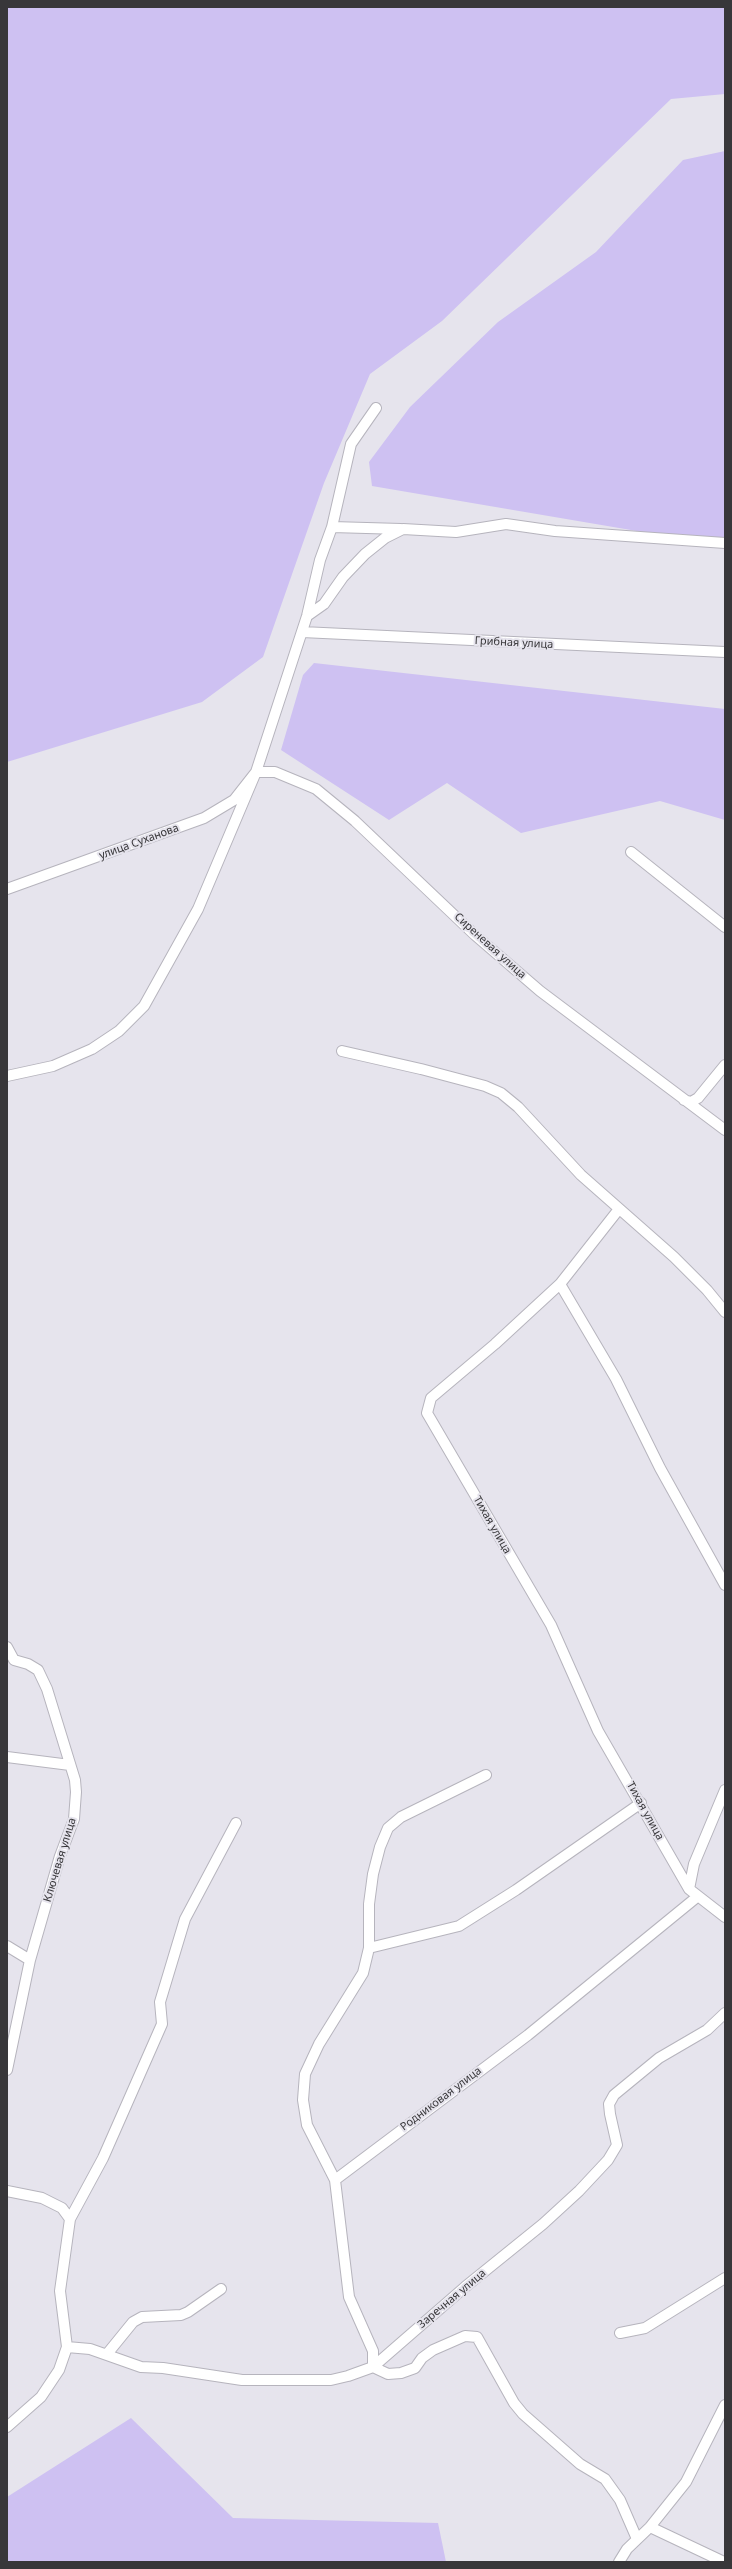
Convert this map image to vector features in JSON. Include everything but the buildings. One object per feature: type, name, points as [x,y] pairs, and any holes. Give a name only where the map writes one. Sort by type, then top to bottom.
[{"type":"street","points":[[7,1076],[53,1066],[92,1049],[119,1031],[144,1006],[198,909],[256,772],[307,616],[320,560],[332,527],[351,444],[376,408]]},
{"type":"street","points":[[332,527],[456,532],[506,524],[555,531],[722,541]]},
{"type":"street","points":[[307,616],[324,604],[343,577],[365,554],[385,538],[403,529]]},
{"type":"street","name":"Грибная улица","points":[[302,632],[725,652]]},
{"type":"street","name":"улица Суханова","points":[[7,889],[204,818],[234,800],[256,772]]},
{"type":"street","name":"Сиреневая улица","points":[[256,772],[275,772],[316,789],[355,821],[475,935],[540,990],[725,1130]]},
{"type":"street","points":[[631,852],[725,927]]},
{"type":"street","points":[[342,1051],[457,1078],[485,1086],[501,1093],[518,1107],[581,1175],[674,1257],[707,1290],[725,1312]]},
{"type":"street","points":[[684,1100],[691,1102],[698,1098],[725,1065]]},
{"type":"street","name":"Тихая улица","points":[[619,1208],[560,1284],[495,1344],[431,1398],[427,1405],[427,1413],[551,1625],[598,1731],[641,1803],[689,1889],[725,1917]]},
{"type":"street","points":[[560,1284],[616,1379],[660,1468],[725,1585]]},
{"type":"street","name":"Ключевая улица","points":[[7,1647],[14,1660],[28,1664],[38,1670],[47,1689],[75,1780],[74,1819],[60,1856],[30,1960],[7,2070]]},
{"type":"street","points":[[7,1757],[70,1766]]},
{"type":"street","points":[[486,1775],[400,1816],[388,1828],[373,1874],[369,1904],[369,1948],[363,1972],[319,2044],[305,2074],[303,2100],[307,2125],[335,2180],[349,2297],[373,2351],[373,2367],[388,2374],[401,2373],[415,2368],[422,2358],[433,2350],[465,2336],[477,2337],[514,2403],[523,2414],[580,2464],[605,2479],[620,2500],[637,2539]]},
{"type":"street","points":[[689,1889],[694,1864],[725,1790]]},
{"type":"street","points":[[369,1948],[459,1926],[516,1890],[641,1803]]},
{"type":"street","points":[[7,2427],[41,2396],[59,2370],[67,2347],[60,2291],[70,2219],[103,2158],[162,2024],[160,2002],[185,1919],[236,1823]]},
{"type":"street","name":"Родниковая улица","points":[[335,2180],[528,2034],[697,1896]]},
{"type":"street","points":[[7,1946],[30,1960]]},
{"type":"street","name":"Заречная улица","points":[[67,2347],[90,2349],[141,2367],[163,2368],[242,2380],[331,2380],[348,2376],[373,2367],[465,2287],[543,2224],[579,2191],[608,2160],[617,2145],[610,2114],[610,2104],[614,2095],[659,2058],[707,2030],[725,2013]]},
{"type":"street","points":[[7,2191],[42,2198],[62,2208],[70,2219]]},
{"type":"street","points":[[620,2333],[645,2328],[725,2278]]},
{"type":"street","points":[[107,2354],[133,2322],[142,2317],[181,2315],[188,2312],[221,2289]]},
{"type":"street","points":[[619,2562],[627,2549],[650,2527],[686,2482],[725,2405]]},
{"type":"street","points":[[650,2527],[724,2562]]},
{"type":"shaded area","points":[[7,7],[725,7],[725,94],[671,99],[442,321],[370,374],[324,483],[263,657],[202,702],[7,762]]},
{"type":"shaded area","points":[[725,151],[725,546],[372,486],[369,462],[410,407],[498,322],[596,252],[683,160]]},
{"type":"shaded area","points":[[314,663],[725,709],[725,820],[660,801],[521,833],[447,783],[389,820],[281,750],[303,675]]},
{"type":"shaded area","points":[[131,2418],[233,2518],[438,2523],[446,2562],[7,2562],[7,2497]]}]
